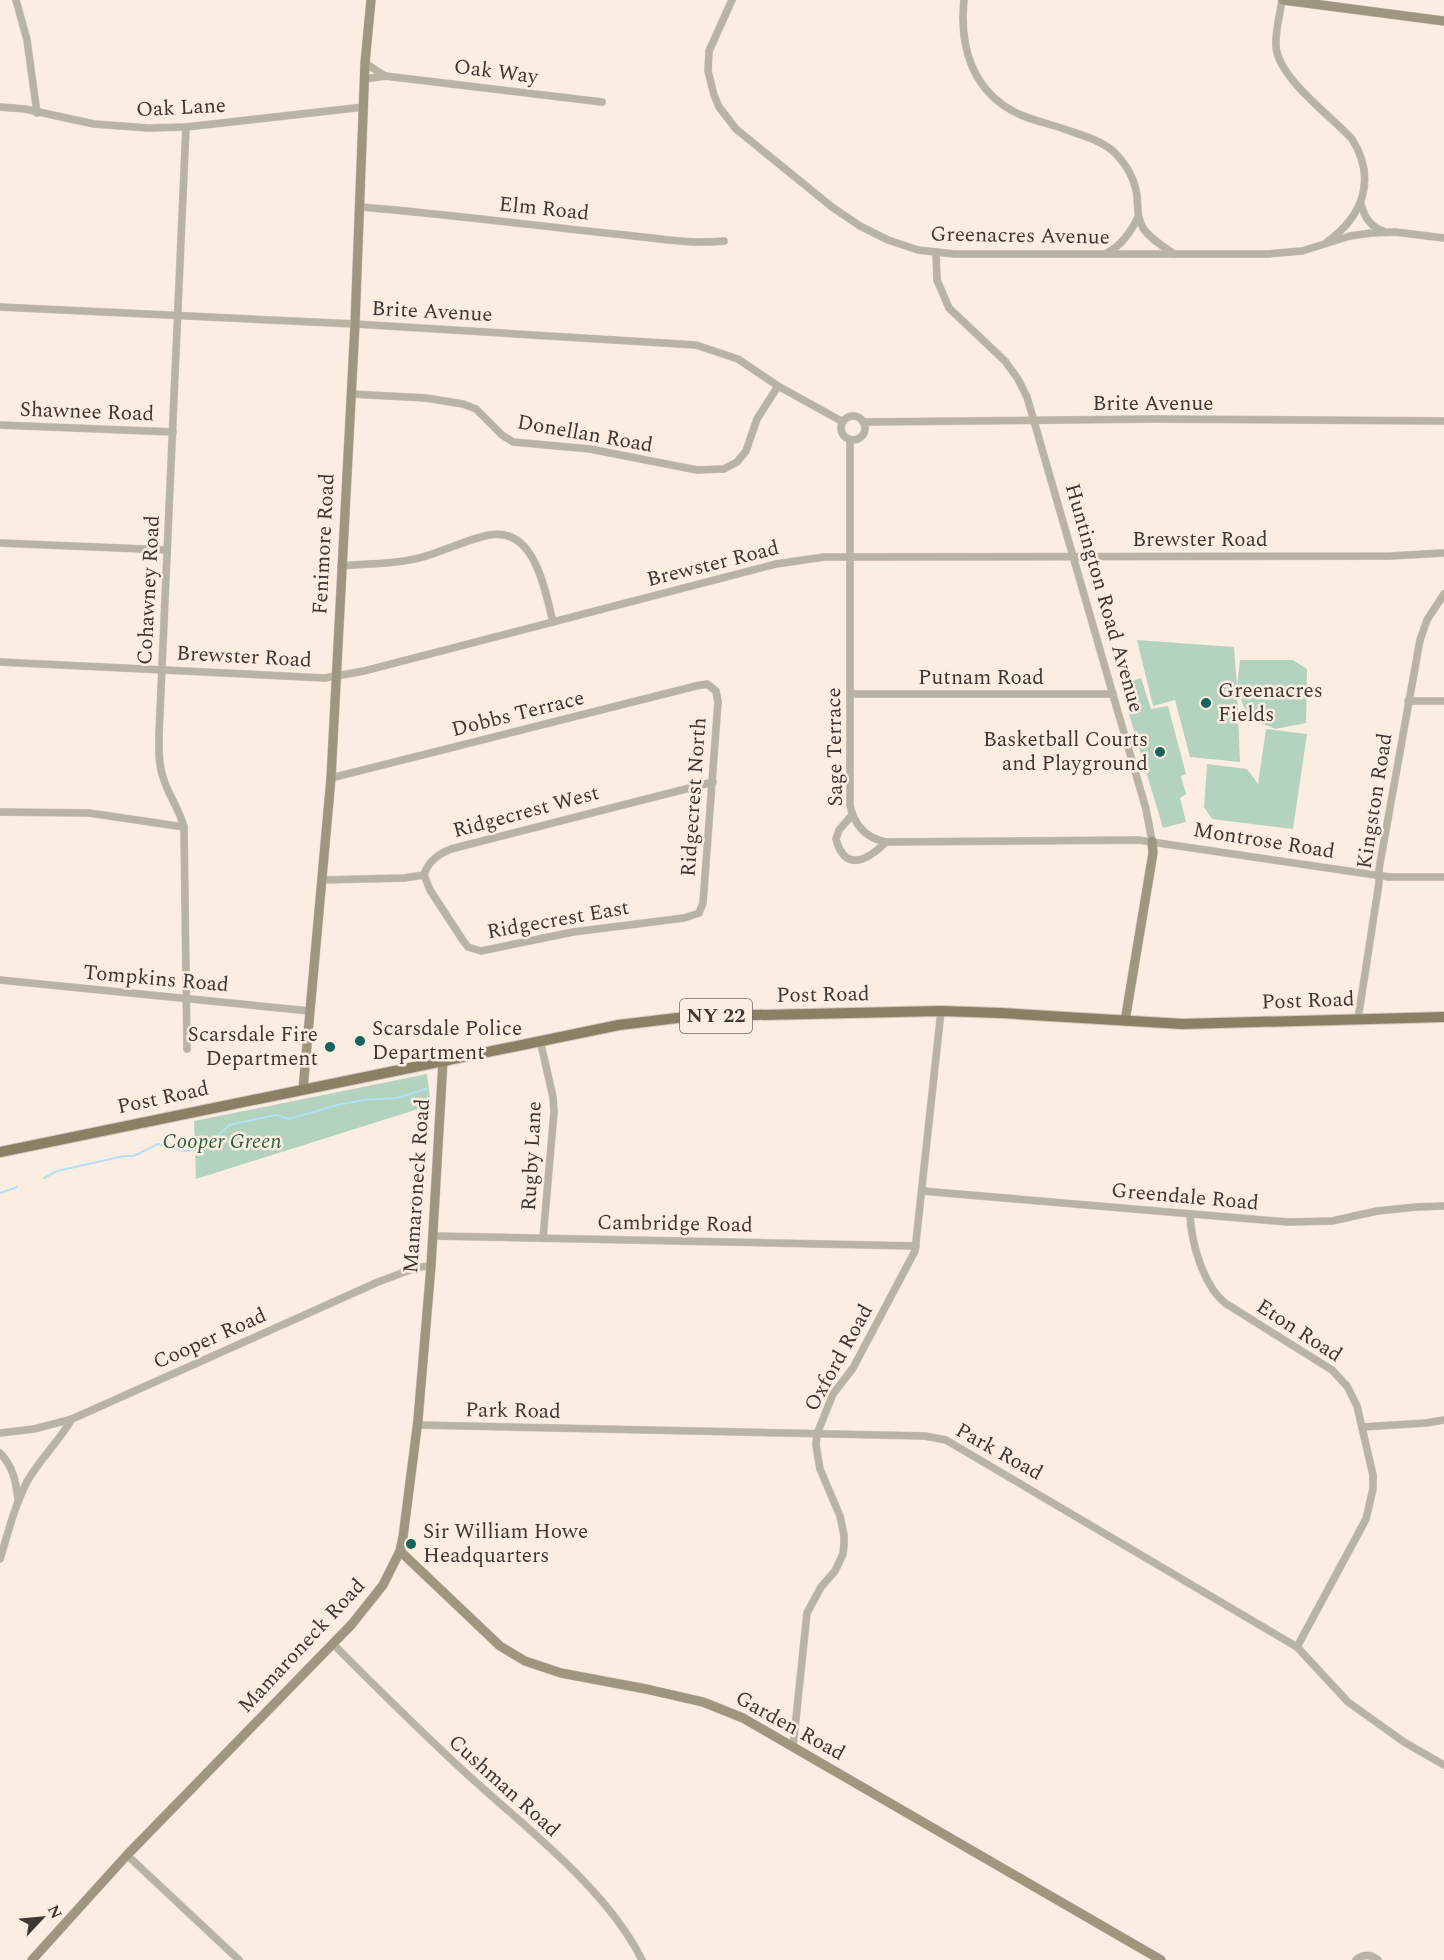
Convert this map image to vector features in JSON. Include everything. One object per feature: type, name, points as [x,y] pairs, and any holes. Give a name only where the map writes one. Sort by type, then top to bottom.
[{"type":"main road","name":"Post Road","points":[[0,1152],[619,1024],[677,1018],[941,1011],[1182,1024],[1444,1017]]},
{"type":"street","points":[[16,0],[27,40],[37,113]]},
{"type":"street","name":"Fenimore Road","points":[[303,1089],[331,778],[361,207],[365,63],[371,0]]},
{"type":"street","name":"Greenacres Avenue","points":[[732,0],[712,43],[708,61],[714,95],[727,118],[758,148],[846,218],[888,240],[918,250],[954,254],[1104,255],[1289,254],[1350,236],[1388,232],[1444,238]]},
{"type":"street","points":[[964,0],[962,18],[964,42],[972,66],[983,86],[1000,102],[1021,115],[1089,138],[1112,150],[1123,162],[1135,187],[1138,217],[1144,230],[1176,254]]},
{"type":"street","points":[[1388,232],[1373,226],[1363,211],[1361,201],[1363,173],[1357,147],[1287,74],[1277,56],[1276,37],[1282,0],[1444,21]]},
{"type":"street","name":"Oak Way","points":[[365,63],[386,76]]},
{"type":"street","name":"Oak Way","points":[[365,79],[386,76],[602,102]]},
{"type":"street","name":"Oak Lane","points":[[0,107],[105,125],[148,128],[186,127],[364,107]]},
{"type":"street","name":"Cohawney Road","points":[[186,127],[159,734],[161,770],[184,826],[187,1049]]},
{"type":"street","points":[[1321,246],[1346,226],[1357,212],[1361,201]]},
{"type":"street","name":"Elm Road","points":[[361,207],[699,242],[724,241]]},
{"type":"street","points":[[1104,255],[1131,232],[1138,217]]},
{"type":"street","name":"Huntington Road Avenue","points":[[936,252],[937,280],[945,301],[956,316],[995,350],[1011,368],[1023,388],[1035,421],[1148,817],[1153,853],[1125,1022]]},
{"type":"street","name":"Brite Avenue","points":[[0,307],[355,324],[696,345],[738,360],[778,386],[843,422],[851,416],[858,417],[863,422],[1154,419],[1444,421]]},
{"type":"street","name":"Donellan Road","points":[[351,394],[426,398],[464,404],[476,409],[502,435],[513,442],[569,446],[648,462],[709,470],[730,466],[746,451],[761,412],[778,386]]},
{"type":"street","points":[[843,422],[842,432],[850,440],[861,437],[865,430],[863,422]]},
{"type":"street","name":"Shawnee Road","points":[[0,425],[173,432]]},
{"type":"street","name":"Sage Terrace","points":[[850,440],[850,805],[852,815],[862,830],[876,840],[886,842],[1152,841]]},
{"type":"street","points":[[341,567],[417,559],[482,537],[496,534],[508,536],[523,546],[533,557],[541,576],[553,622]]},
{"type":"street","points":[[0,543],[167,550]]},
{"type":"street","name":"Brewster Road","points":[[0,662],[326,678],[364,671],[776,564],[824,557],[1391,556],[1444,553]]},
{"type":"street","name":"Kingston Road","points":[[1358,1019],[1408,701],[1424,629],[1444,594]]},
{"type":"street","name":"Dobbs Terrace","points":[[331,778],[696,686],[707,684],[713,687]]},
{"type":"street","name":"Ridgecrest North","points":[[701,910],[718,702],[713,687]]},
{"type":"street","name":"Putnam Road","points":[[850,694],[1113,694]]},
{"type":"street","points":[[1408,701],[1444,701]]},
{"type":"street","name":"Ridgecrest West","points":[[424,875],[430,862],[441,853],[451,849],[713,782]]},
{"type":"street","points":[[0,812],[88,813],[184,826]]},
{"type":"street","points":[[852,815],[839,830],[836,839],[842,853],[861,861],[875,854],[886,842]]},
{"type":"street","name":"Montrose Road","points":[[1152,841],[1379,876],[1444,877]]},
{"type":"street","points":[[322,880],[404,878],[424,875]]},
{"type":"street","name":"Ridgecrest East","points":[[424,875],[430,890],[468,947],[482,951],[573,932],[684,918],[701,910]]},
{"type":"street","name":"Tompkins Road","points":[[0,980],[309,1011]]},
{"type":"street","name":"Oxford Road","points":[[793,1747],[807,1613],[821,1587],[835,1570],[843,1554],[844,1545],[840,1516],[820,1469],[816,1445],[817,1434],[833,1394],[853,1368],[916,1246],[941,1011]]},
{"type":"street","name":"Rugby Lane","points":[[540,1040],[553,1097],[554,1112],[543,1238]]},
{"type":"street","name":"Mamaroneck Road","points":[[32,1960],[127,1855],[333,1645],[374,1597],[400,1551],[418,1425],[431,1266],[443,1060]]},
{"type":"street","name":"Greendale Road","points":[[922,1191],[1310,1222],[1332,1221],[1409,1207],[1444,1206]]},
{"type":"street","name":"Eton Road","points":[[1190,1214],[1190,1224],[1201,1267],[1214,1292],[1225,1303],[1332,1370],[1342,1379],[1352,1394],[1362,1427],[1373,1475],[1372,1500],[1358,1534],[1297,1647]]},
{"type":"street","name":"Cambridge Road","points":[[433,1236],[916,1246]]},
{"type":"street","name":"Cooper Road","points":[[0,1433],[34,1429],[72,1419],[378,1282],[418,1267],[431,1266]]},
{"type":"street","points":[[0,1559],[18,1502],[38,1465],[72,1419]]},
{"type":"street","points":[[1362,1427],[1444,1420]]},
{"type":"street","name":"Park Road","points":[[418,1425],[925,1436],[946,1440],[1297,1647],[1348,1702],[1404,1742],[1444,1765]]},
{"type":"street","points":[[0,1453],[14,1476],[18,1502]]},
{"type":"street","name":"Garden Road","points":[[400,1551],[500,1646],[525,1661],[561,1673],[704,1702],[743,1718],[1161,1960]]},
{"type":"street","name":"Cushman Road","points":[[333,1645],[423,1734],[576,1874],[618,1921],[642,1960]]},
{"type":"street","points":[[127,1855],[239,1960]]},
{"type":"street","points":[[1356,1960],[1364,1955],[1371,1955],[1378,1960]]},
{"type":"green space","name":"Greenacres Fields","points":[[1137,640],[1234,647],[1237,687],[1240,660],[1293,660],[1307,669],[1306,723],[1275,729],[1248,717],[1237,690],[1240,762],[1190,757],[1175,700],[1153,706]]},
{"type":"green space","name":"Basketball Courts and Playground","points":[[1141,678],[1151,709],[1168,706],[1186,774],[1181,776],[1186,794],[1180,798],[1186,822],[1163,828],[1120,684]]},
{"type":"green space","points":[[1266,729],[1307,734],[1293,829],[1212,819],[1204,807],[1207,764],[1247,769],[1258,784]]},
{"type":"green space","name":"Cooper Green","points":[[427,1074],[431,1105],[196,1179],[194,1121]]},
{"type":"waterway","points":[[44,1178],[57,1171],[124,1156],[134,1156],[158,1144],[184,1151],[204,1149],[229,1125],[276,1115],[289,1119],[337,1105],[364,1100],[397,1098],[426,1089]]},
{"type":"waterway","points":[[0,1193],[17,1187]]},
{"type":"place","name":"Greenacres Fields","points":[[1206,703]]},
{"type":"place","name":"Basketball Courts and Playground","points":[[1160,752]]},
{"type":"place","name":"Scarsdale Police Department","points":[[360,1041]]},
{"type":"place","name":"Scarsdale Fire Department","points":[[330,1047]]},
{"type":"place","name":"Sir William Howe Headquarters","points":[[411,1544]]}]
